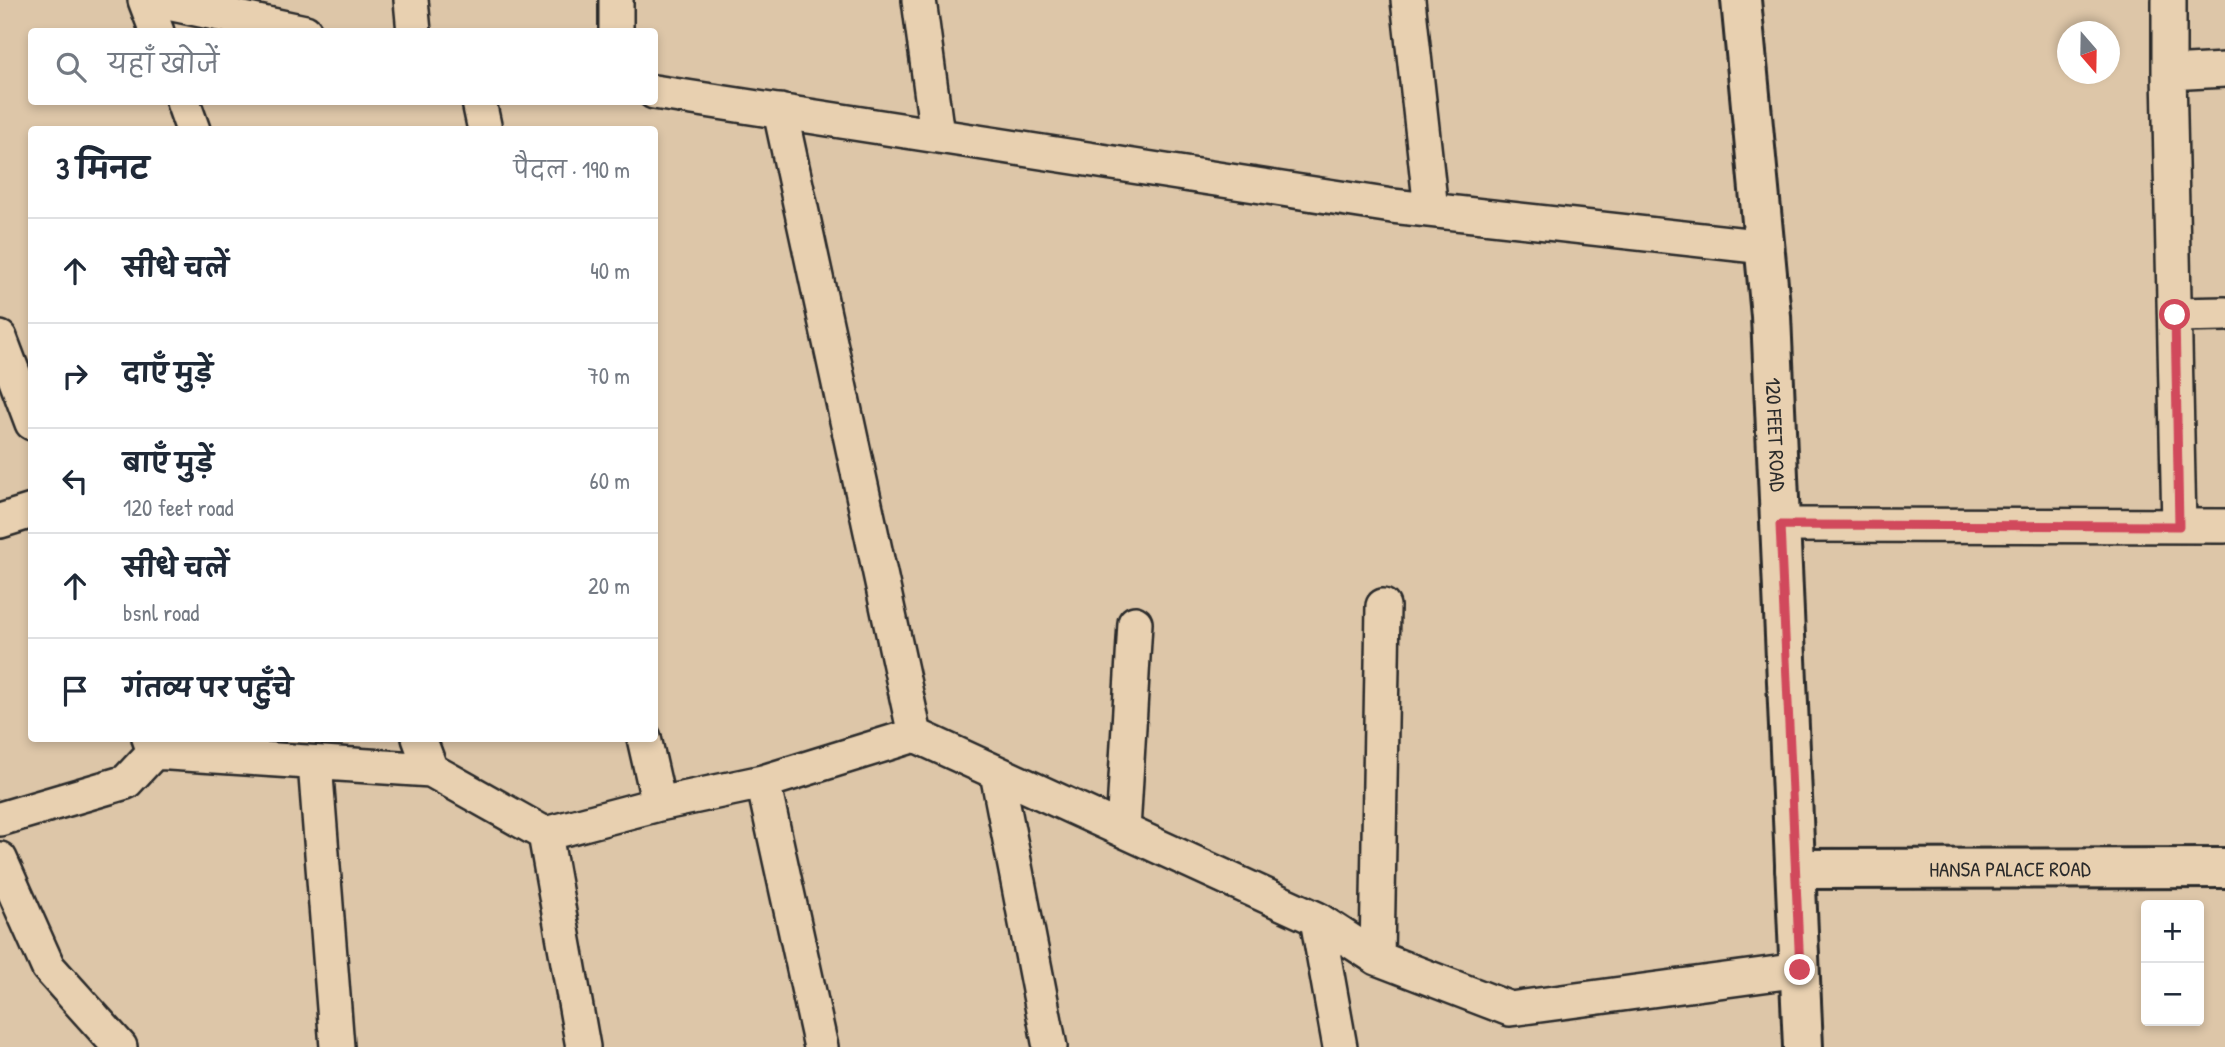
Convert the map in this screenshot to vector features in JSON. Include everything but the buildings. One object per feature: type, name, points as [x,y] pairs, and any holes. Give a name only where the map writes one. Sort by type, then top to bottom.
[{"type":"street","points":[[145,0],[155,28]]},
{"type":"street","points":[[154,0],[286,28]]},
{"type":"street","points":[[411,0],[414,28]]},
{"type":"street","points":[[616,0],[616,28]]},
{"type":"street","points":[[919,0],[937,135]]},
{"type":"street","points":[[1408,0],[1431,210]]},
{"type":"street","name":"120 FEET ROAD","points":[[1741,0],[1771,316],[1803,1047]]},
{"type":"street","points":[[2169,0],[2179,526]]},
{"type":"street","points":[[2169,73],[2225,69]]},
{"type":"street","points":[[658,93],[1431,210],[1765,247]]},
{"type":"street","points":[[184,105],[192,126]]},
{"type":"street","points":[[480,105],[484,126]]},
{"type":"street","points":[[780,111],[915,735]]},
{"type":"street","points":[[2175,315],[2225,314]]},
{"type":"street","points":[[0,338],[28,412]]},
{"type":"street","points":[[0,521],[28,512]]},
{"type":"street","points":[[1780,525],[2225,526]]},
{"type":"street","points":[[1377,958],[1383,606]]},
{"type":"street","points":[[1124,830],[1135,623]]},
{"type":"street","points":[[0,818],[126,782],[151,745],[315,762],[431,770],[545,834],[659,804],[763,782],[915,735],[1317,919],[1377,958],[1510,1009],[1800,970]]},
{"type":"street","points":[[420,742],[431,770]]},
{"type":"street","points":[[645,742],[659,804]]},
{"type":"street","points":[[315,762],[337,1047]]},
{"type":"street","points":[[997,773],[1050,1047]]},
{"type":"street","points":[[763,782],[821,1047]]},
{"type":"street","points":[[545,834],[583,1047]]},
{"type":"street","points":[[0,859],[48,967],[120,1047]]},
{"type":"street","name":"HANSA PALACE ROAD","points":[[1795,869],[2225,868]]},
{"type":"street","points":[[1317,919],[1340,1047]]},
{"type":"route","points":[[1800,970],[1780,525],[2179,526],[2175,315]]}]
